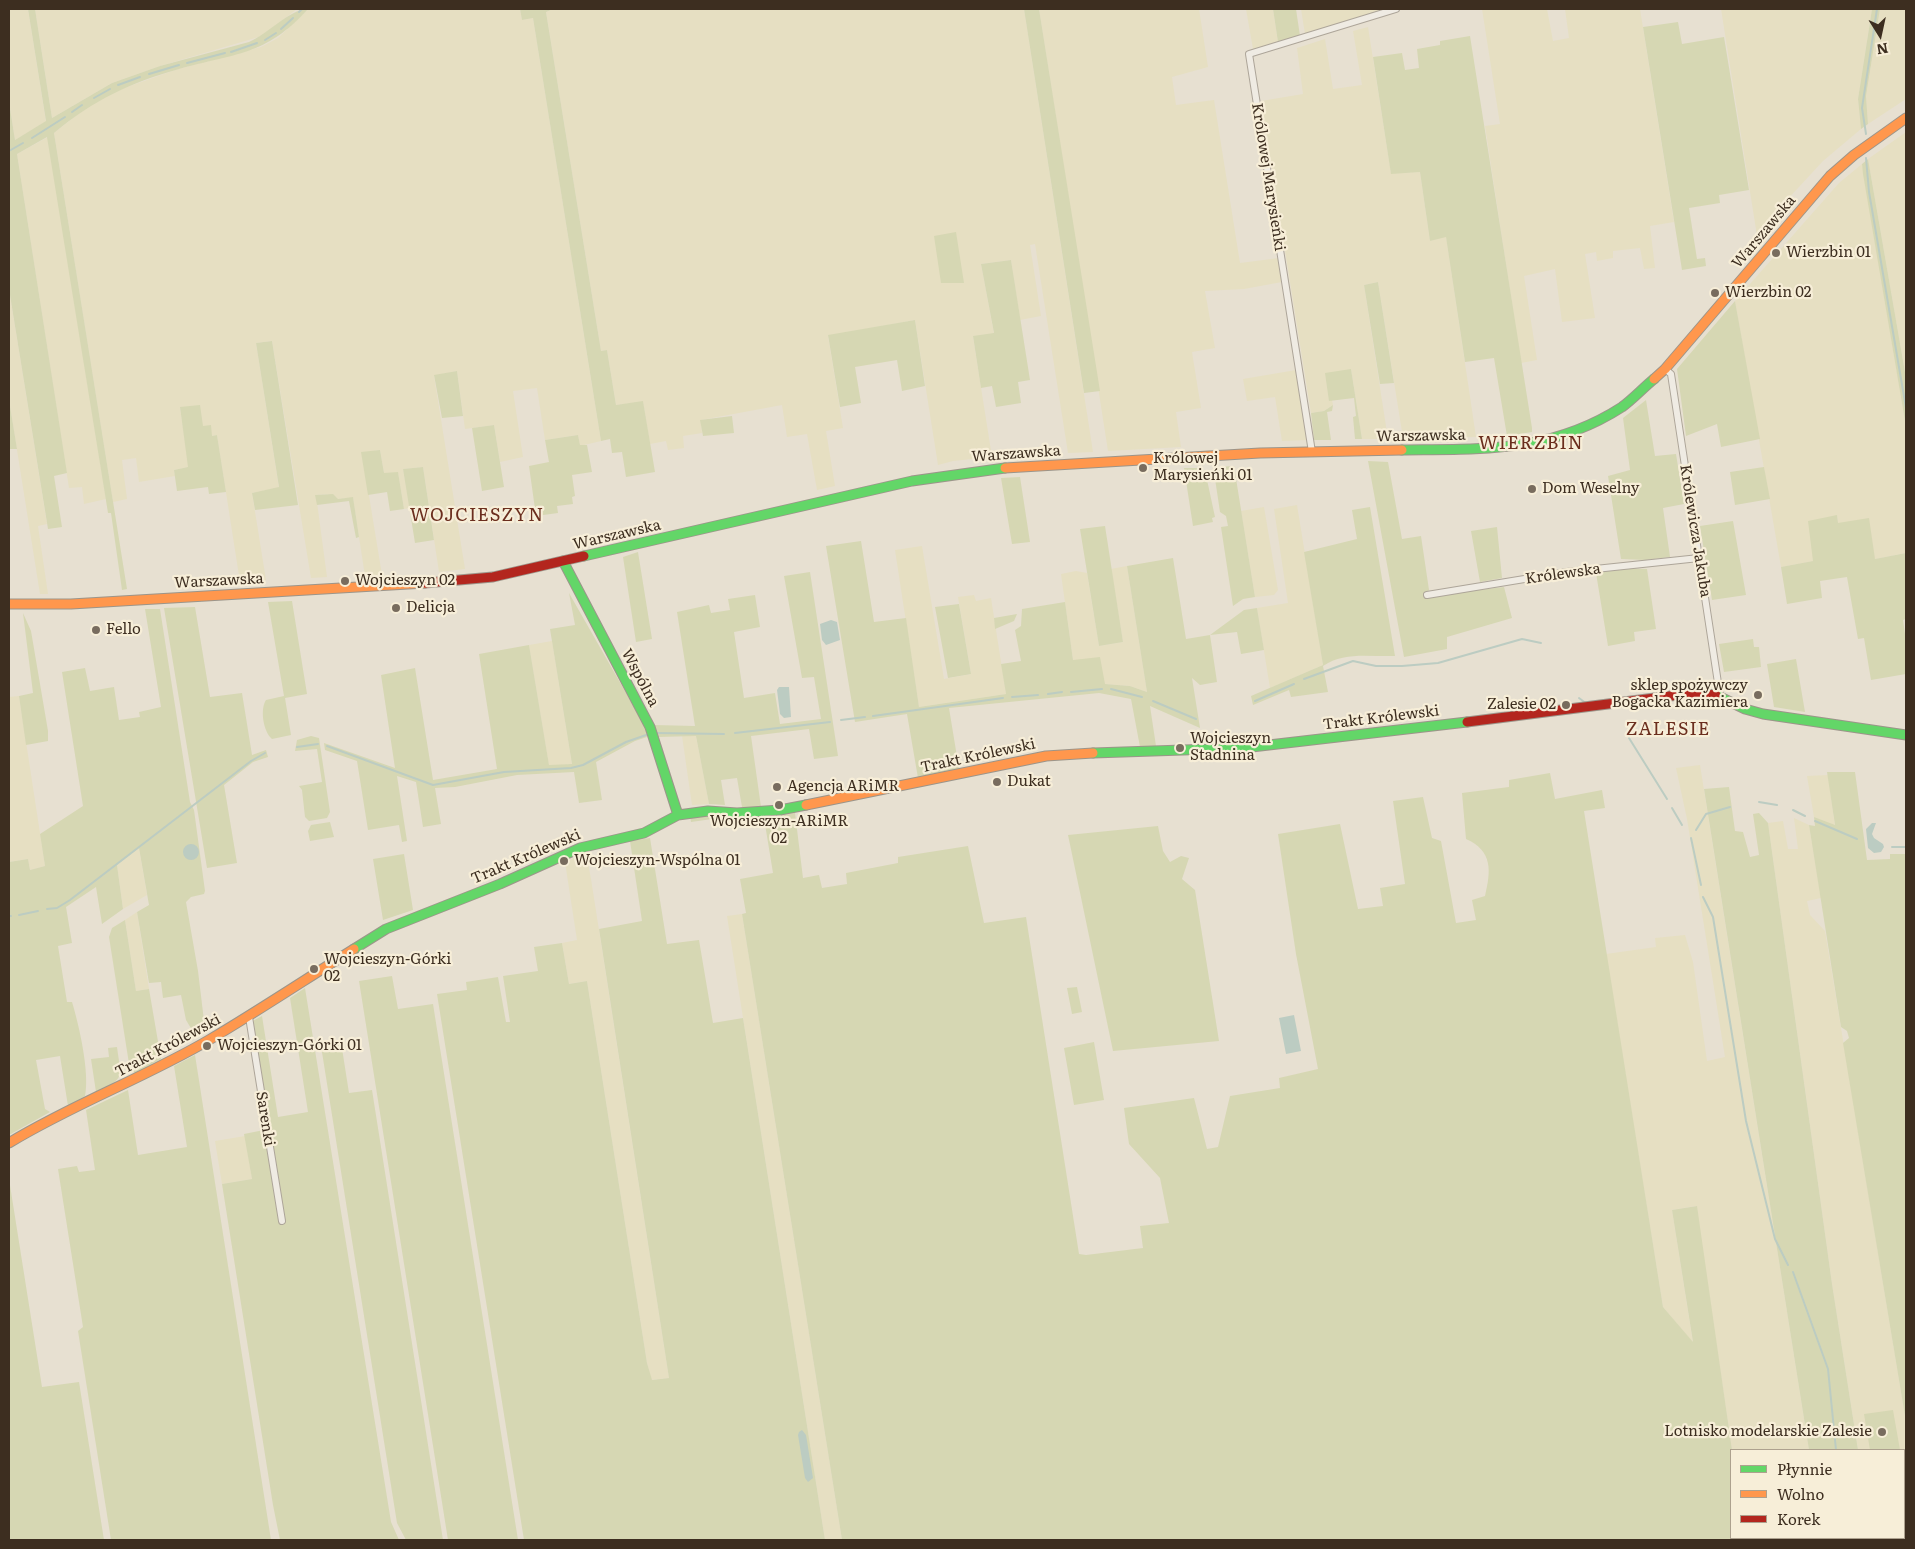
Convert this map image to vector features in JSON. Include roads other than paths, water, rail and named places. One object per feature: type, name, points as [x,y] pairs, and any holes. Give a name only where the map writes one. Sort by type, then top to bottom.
[{"type":"street","name":"Królowej Marysieńki","points":[[1312,452],[1249,54],[1396,9]]},
{"type":"street","name":"Warszawska","points":[[9,604],[71,604],[455,581],[493,577],[949,474],[1062,464],[1312,452],[1496,449],[1535,443],[1565,435],[1608,414],[1637,395],[1665,369],[1830,176],[1854,155],[1906,118]]},
{"type":"street","name":"Królewicza Jakuba","points":[[1665,369],[1671,374],[1720,696]]},
{"type":"street","name":"Królewska","points":[[1427,595],[1567,572],[1699,558]]},
{"type":"street","name":"Wspólna","points":[[563,561],[573,584],[633,691],[650,726],[678,815]]},
{"type":"street","name":"Trakt Królewski","points":[[9,1143],[32,1129],[189,1051],[249,1016],[351,949],[386,929],[495,886],[580,848],[644,833],[678,815],[708,811],[745,813],[780,810],[1046,756],[1243,748],[1566,711],[1694,693],[1720,696],[1745,709],[1763,714],[1906,735]]},
{"type":"street","name":"Sarenki","points":[[249,1016],[282,1221]]},
{"type":"waterway","points":[[299,12],[302,9]]},
{"type":"waterway","points":[[1866,134],[1862,108],[1877,9]]},
{"type":"waterway","points":[[281,29],[293,18]]},
{"type":"waterway","points":[[265,40],[276,33]]},
{"type":"waterway","points":[[231,52],[257,43]]},
{"type":"waterway","points":[[187,63],[225,53]]},
{"type":"waterway","points":[[149,74],[179,65]]},
{"type":"waterway","points":[[118,85],[140,77]]},
{"type":"waterway","points":[[94,98],[110,89]]},
{"type":"waterway","points":[[72,112],[82,105]]},
{"type":"waterway","points":[[32,138],[65,117]]},
{"type":"waterway","points":[[9,151],[23,143]]},
{"type":"waterway","points":[[1866,158],[1869,192],[1906,408]]},
{"type":"waterway","points":[[1304,679],[1353,661],[1376,666],[1438,663],[1522,639],[1541,643]]},
{"type":"waterway","points":[[1255,701],[1294,684]]},
{"type":"waterway","points":[[1071,692],[1102,689]]},
{"type":"waterway","points":[[1111,689],[1142,697]]},
{"type":"waterway","points":[[1048,694],[1062,692]]},
{"type":"waterway","points":[[1012,697],[1038,695]]},
{"type":"waterway","points":[[873,716],[1003,698]]},
{"type":"waterway","points":[[1579,698],[1587,704]]},
{"type":"waterway","points":[[1153,701],[1196,719]]},
{"type":"waterway","points":[[841,720],[865,717]]},
{"type":"waterway","points":[[735,733],[830,722]]},
{"type":"waterway","points":[[656,733],[724,734]]},
{"type":"waterway","points":[[327,746],[433,785],[504,772],[571,768],[583,765],[626,742],[649,734]]},
{"type":"waterway","points":[[1629,738],[1667,799]]},
{"type":"waterway","points":[[297,747],[318,744]]},
{"type":"waterway","points":[[47,909],[57,908],[70,900],[251,761],[265,753]]},
{"type":"waterway","points":[[1759,802],[1777,805]]},
{"type":"waterway","points":[[1696,830],[1706,814],[1730,807]]},
{"type":"waterway","points":[[1672,808],[1682,825]]},
{"type":"waterway","points":[[1793,810],[1805,816]]},
{"type":"waterway","points":[[1815,821],[1857,839]]},
{"type":"waterway","points":[[1691,838],[1701,885]]},
{"type":"waterway","points":[[1892,847],[1906,847]]},
{"type":"waterway","points":[[1703,897],[1713,917],[1746,1121],[1775,1239],[1788,1265]]},
{"type":"waterway","points":[[19,915],[38,911]]},
{"type":"waterway","points":[[1793,1272],[1828,1369],[1836,1449]]},
{"type":"waterway","points":[[349,1540],[372,1540]]},
{"type":"place","name":"Wierzbin 01","points":[[1776,253]]},
{"type":"place","name":"Wierzbin 02","points":[[1715,293]]},
{"type":"place","name":"Królowej Marysieńki 01","points":[[1143,468]]},
{"type":"place","name":"Dom Weselny","points":[[1532,489]]},
{"type":"place","name":"Wojcieszyn 02","points":[[345,581]]},
{"type":"place","name":"Delicja","points":[[396,608]]},
{"type":"place","name":"Fello","points":[[96,630]]},
{"type":"place","name":"sklep spożywczy Bogacka Kazimiera","points":[[1758,695]]},
{"type":"place","name":"Zalesie 02","points":[[1566,705]]},
{"type":"place","name":"Wojcieszyn Stadnina","points":[[1180,748]]},
{"type":"place","name":"Dukat","points":[[997,782]]},
{"type":"place","name":"Agencja ARiMR","points":[[777,787]]},
{"type":"place","name":"Wojcieszyn-ARiMR 02","points":[[779,805]]},
{"type":"place","name":"Wojcieszyn-Wspólna 01","points":[[564,861]]},
{"type":"place","name":"Wojcieszyn-Górki 02","points":[[314,969]]},
{"type":"place","name":"Wojcieszyn-Górki 01","points":[[207,1046]]},
{"type":"place","name":"Lotnisko modelarskie Zalesie","points":[[1882,1432]]},
{"type":"district","name":"WIERZBIN","points":[[1531,444]]},
{"type":"district","name":"WOJCIESZYN","points":[[477,516]]},
{"type":"district","name":"ZALESIE","points":[[1668,730]]}]
